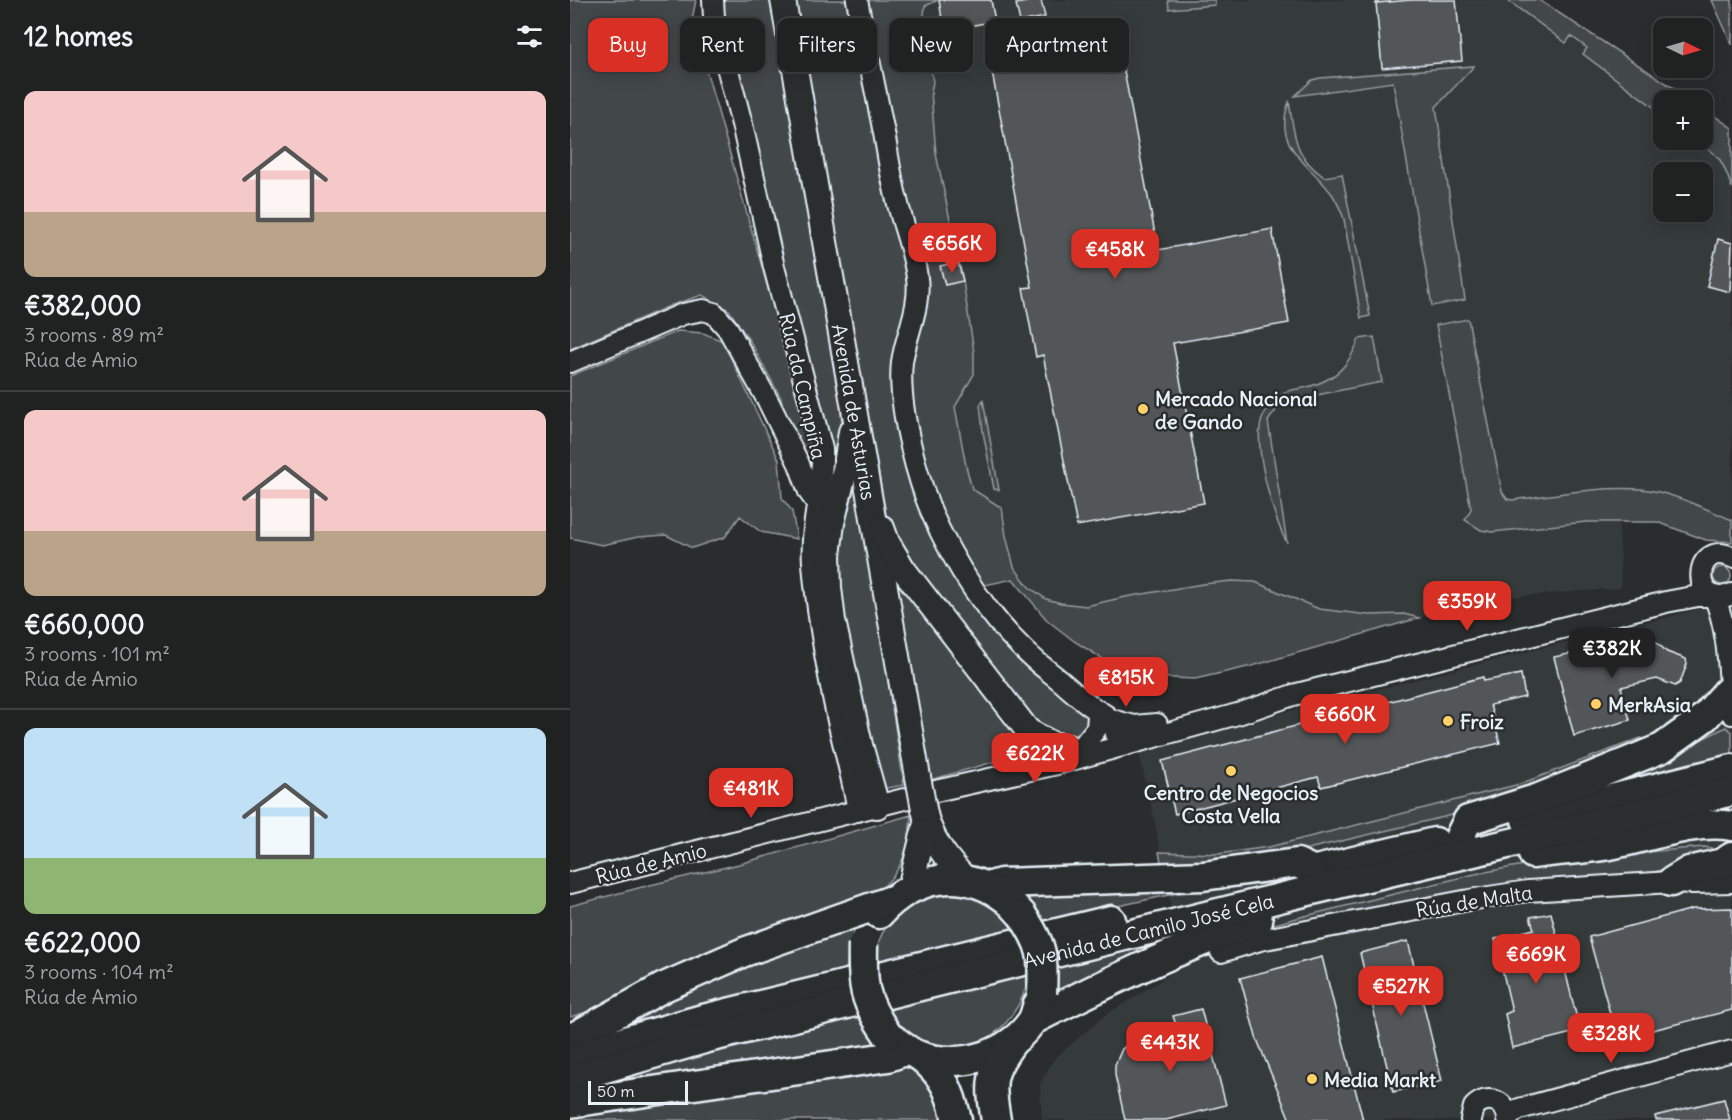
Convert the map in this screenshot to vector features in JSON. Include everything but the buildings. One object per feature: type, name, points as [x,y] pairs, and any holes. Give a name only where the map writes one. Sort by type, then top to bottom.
[{"type":"highway","points":[[1730,694],[1705,717],[1662,748],[1539,798],[1468,820],[1466,844],[1502,858],[1602,847],[1706,824],[1732,826]]},
{"type":"highway","name":"Avenida de Camilo José Cela","points":[[1466,844],[1732,769]]},
{"type":"highway","name":"Avenida de Camilo José Cela","points":[[570,1059],[625,1041],[736,1011],[1466,844],[1732,791]]},
{"type":"highway","points":[[1666,833],[1684,836],[1709,834],[1732,840]]},
{"type":"highway","points":[[1671,882],[1689,871],[1723,863],[1732,856]]},
{"type":"highway","points":[[570,1039],[664,987],[744,952],[937,880],[1001,884],[1203,876],[1297,863],[1309,881],[1291,910],[1214,936],[1126,973],[1024,1029],[993,1053],[970,1060],[949,1061],[905,1047],[888,1057],[570,1103]]},
{"type":"highway","name":"Avenida de Camilo José Cela","points":[[570,1081],[598,1070],[704,1040],[1309,881]]},
{"type":"highway","points":[[977,884],[1007,899],[1022,915],[1038,939],[1044,966],[1042,993],[1024,1029],[998,1062],[992,1078],[991,1095],[996,1120]]},
{"type":"highway","points":[[901,894],[874,920],[863,944],[863,985],[873,1013],[905,1047],[936,1070],[944,1081],[957,1120]]},
{"type":"main road","name":"Avenida de Asturias","points":[[783,0],[925,816]]},
{"type":"main road","points":[[854,411],[846,465],[832,523],[828,555],[828,588],[858,734],[868,808]]},
{"type":"main road","points":[[869,495],[887,542],[903,569],[1028,730],[1034,744],[1035,757]]},
{"type":"main road","points":[[1028,730],[1052,744],[1075,750]]},
{"type":"main road","points":[[925,816],[945,857],[977,884]]},
{"type":"main road","points":[[901,894],[925,816]]},
{"type":"street","name":"Rúa da Campiña","points":[[713,0],[714,17],[742,124],[774,267],[822,449],[823,468],[812,539],[820,627],[838,720],[868,808]]},
{"type":"street","points":[[857,0],[897,201],[912,247],[917,279],[919,295],[906,341],[902,364],[902,389],[908,427],[923,490],[938,527],[956,560],[978,594],[1007,631],[1038,664],[1104,719],[1075,750]]},
{"type":"street","points":[[570,362],[683,314],[703,310],[714,313],[728,330],[768,401],[817,503]]},
{"type":"street","name":"Rúa de Amio","points":[[1666,602],[1700,578],[1707,559],[1720,554],[1732,557]]},
{"type":"street","points":[[1700,578],[1705,589],[1723,595],[1722,617],[1726,638],[1730,694]]},
{"type":"street","name":"Rúa de Amio","points":[[940,790],[1035,757],[1075,750],[1166,727],[1240,713],[1279,699],[1666,602],[1698,596],[1723,595]]},
{"type":"street","name":"Rúa de Amio","points":[[1104,719],[1128,737],[1166,727]]},
{"type":"street","name":"Rúa de Amio","points":[[570,883],[940,790],[994,779],[1075,750],[1080,752],[1114,740],[1104,719]]},
{"type":"street","name":"Rúa de Amio","points":[[994,779],[1007,771],[1032,765],[1035,757]]},
{"type":"street","points":[[1671,882],[1717,874],[1732,867]]},
{"type":"street","name":"Rúa de Malta","points":[[1221,952],[1260,940],[1528,891],[1671,882],[1693,884],[1732,882]]},
{"type":"street","points":[[1471,1120],[1474,1107],[1484,1100],[1491,1099],[1502,1104],[1508,1118],[1519,1108],[1732,1051]]},
{"type":"shaded area","points":[[570,0],[696,0],[692,18],[680,18],[680,72],[707,72],[815,454],[812,487],[780,396],[751,343],[729,310],[702,295],[672,305],[570,349]]},
{"type":"shaded area","points":[[718,0],[773,0],[777,25],[777,72],[785,72],[814,254],[839,388],[842,426],[827,525],[826,482],[734,72],[765,72],[765,18],[722,18]]},
{"type":"shaded area","points":[[794,0],[938,0],[925,6],[924,18],[889,18],[889,72],[931,72],[936,154],[963,281],[974,352],[974,374],[955,407],[966,466],[972,489],[1002,508],[1014,567],[1029,587],[1046,599],[1086,606],[1203,584],[1232,581],[1255,582],[1319,609],[1369,615],[1404,614],[1419,618],[1252,666],[1195,679],[1152,677],[1106,661],[1074,641],[1047,620],[1013,579],[966,589],[1091,717],[1087,730],[1078,738],[930,780],[885,509],[807,72],[877,72],[877,18],[797,18]]},
{"type":"shaded area","points":[[879,0],[1539,0],[1653,75],[1653,78],[1658,78],[1677,90],[1653,90],[1653,150],[1713,150],[1713,115],[1732,128],[1732,542],[1706,540],[1657,522],[1619,521],[1621,588],[1512,597],[1419,618],[1252,666],[1195,679],[1152,677],[1106,661],[1074,641],[1047,620],[1013,579],[978,507],[966,466],[892,72],[973,72],[973,18],[889,18],[889,54]]},
{"type":"shaded area","points":[[1168,0],[1215,0],[1215,5],[1169,9]]},
{"type":"shaded area","points":[[1507,0],[1539,0],[1653,75],[1653,78],[1658,78],[1677,90],[1653,90],[1653,106],[1583,54],[1587,48],[1571,36],[1566,43]]},
{"type":"shaded area","points":[[1712,0],[1732,0],[1732,45]]},
{"type":"shaded area","points":[[1474,66],[1436,107],[1465,300],[1432,306],[1393,82],[1295,96],[1312,80],[1320,78]]},
{"type":"shaded area","points":[[1289,102],[1297,144],[1306,161],[1324,177],[1342,174],[1370,316],[1361,318],[1344,219],[1339,206],[1332,194],[1289,143],[1285,131],[1285,118]]},
{"type":"shaded area","points":[[1713,115],[1732,128],[1732,188],[1726,171],[1712,151]]},
{"type":"shaded area","points":[[1468,319],[1502,492],[1507,499],[1625,488],[1664,493],[1732,520],[1732,542],[1706,540],[1657,522],[1586,522],[1492,532],[1481,530],[1465,520],[1471,509],[1436,325]]},
{"type":"shaded area","points":[[678,331],[703,333],[723,341],[779,460],[782,498],[792,511],[797,539],[761,532],[740,516],[725,537],[692,548],[666,535],[638,537],[602,545],[570,538],[570,376]]},
{"type":"shaded area","points":[[1374,337],[1382,382],[1282,402],[1268,421],[1287,543],[1276,517],[1262,464],[1260,431],[1262,419],[1275,400],[1283,394],[1318,384],[1334,375],[1351,357],[1359,339]]},
{"type":"shaded area","points":[[983,400],[999,490],[994,489],[983,432],[980,405]]},
{"type":"shaded area","points":[[855,466],[904,785],[882,789],[841,624],[836,561]]},
{"type":"shaded area","points":[[1722,567],[1728,570],[1731,576],[1728,582],[1722,585],[1716,582],[1713,576],[1716,570]]},
{"type":"shaded area","points":[[1732,601],[1732,1120],[1042,1120],[1040,1084],[1054,1059],[1103,1017],[1182,967],[1154,818],[1138,749]]},
{"type":"shaded area","points":[[1726,727],[1732,732],[1732,758],[1562,798],[1661,760]]},
{"type":"shaded area","points":[[1641,738],[1645,746],[1493,803],[1444,817],[1269,858],[1162,866],[1159,852],[1218,854],[1269,847],[1520,784]]},
{"type":"shaded area","points":[[911,815],[908,842],[901,864],[888,882],[867,899],[696,956],[591,1011],[570,1017],[570,906],[739,864]]},
{"type":"shaded area","points":[[1711,848],[1711,851],[1692,863],[1641,875],[1569,882],[1506,884],[1260,933],[1251,931],[1475,874],[1545,861]]},
{"type":"shaded area","points":[[1206,887],[1044,922],[1032,903],[1022,894]]},
{"type":"shaded area","points":[[965,893],[988,900],[1022,932],[873,965],[885,929],[899,912],[908,905],[933,894]]},
{"type":"shaded area","points":[[856,924],[848,952],[846,973],[570,1045],[692,987]]},
{"type":"shaded area","points":[[1199,931],[1051,1002],[1054,962]]},
{"type":"shaded area","points":[[1030,970],[1026,988],[1008,1021],[995,1033],[980,1042],[963,1047],[945,1048],[911,1036],[895,1024],[881,1004]]},
{"type":"shaded area","points":[[856,1013],[881,1046],[600,1089],[594,1082]]},
{"type":"shaded area","points":[[898,1065],[926,1078],[935,1091],[946,1120],[570,1120],[570,1113]]},
{"type":"place","name":"Mercado Nacional de Gando","points":[[1143,409]]},
{"type":"place","name":"MerkAsia","points":[[1596,704]]},
{"type":"place","name":"Froiz","points":[[1448,721]]},
{"type":"place","name":"Centro de Negocios Costa Vella","points":[[1231,771]]},
{"type":"place","name":"Media Markt","points":[[1312,1079]]}]
